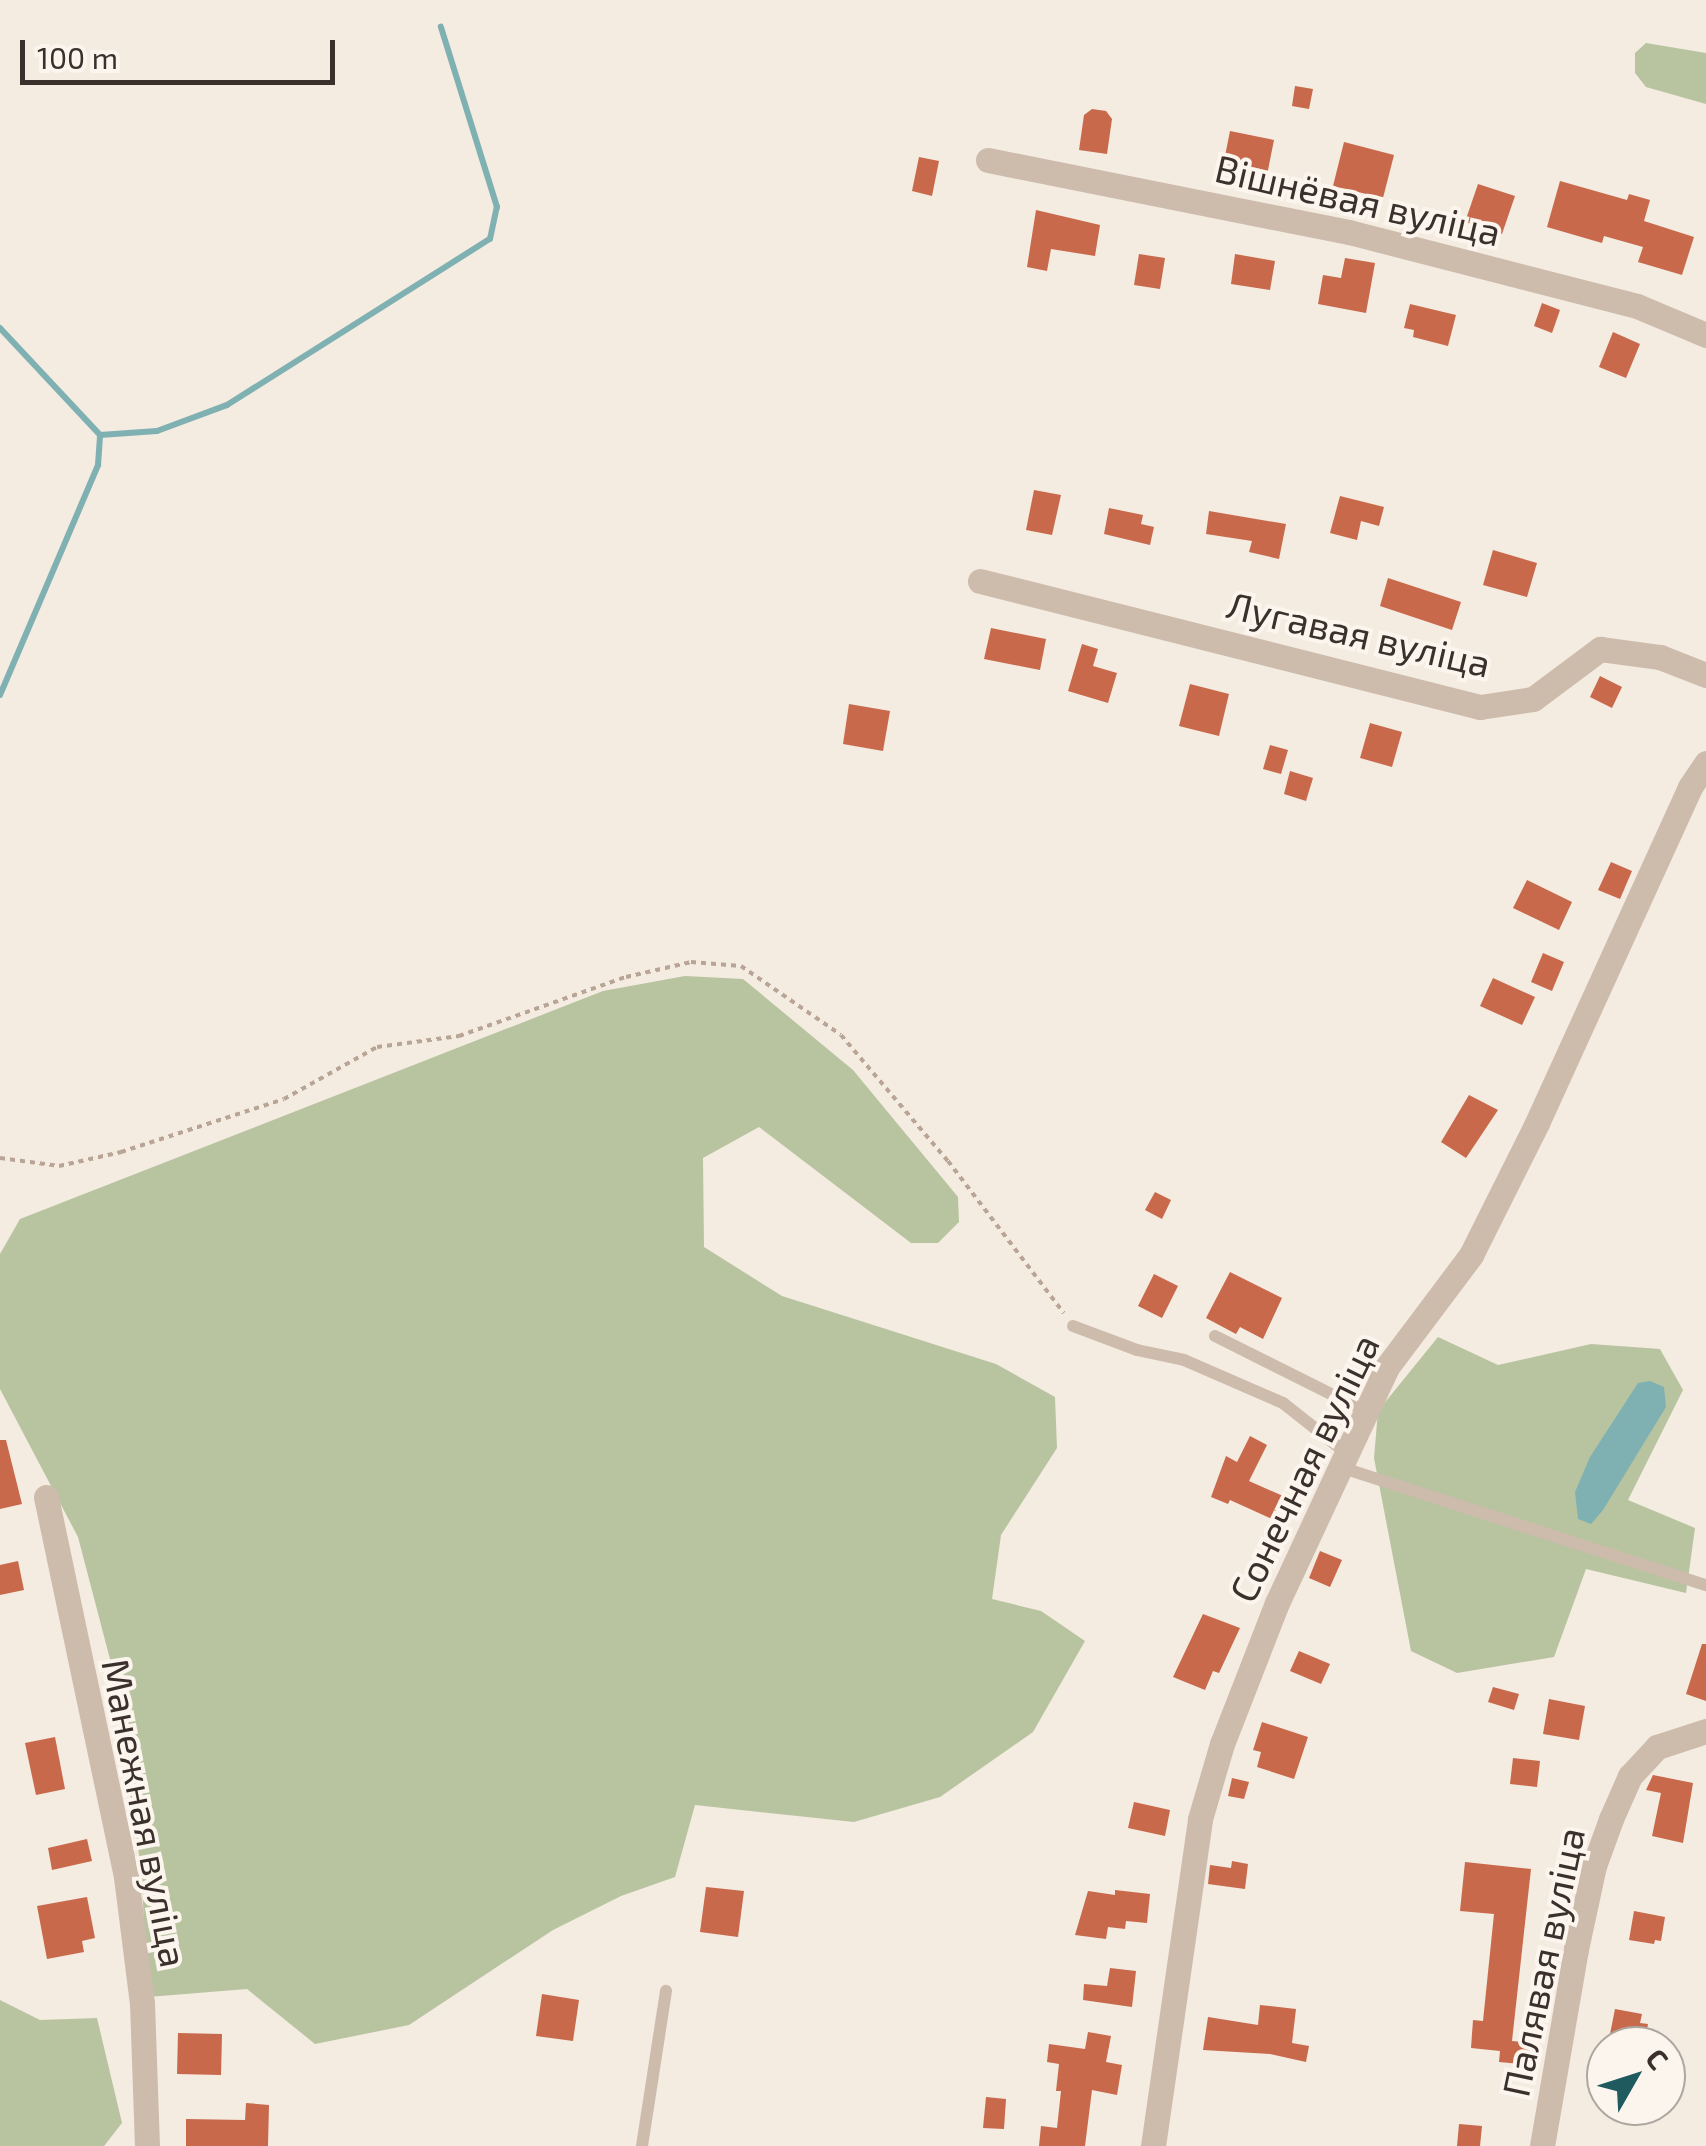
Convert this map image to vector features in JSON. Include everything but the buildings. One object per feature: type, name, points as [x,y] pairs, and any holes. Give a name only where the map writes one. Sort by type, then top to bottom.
[{"type":"street","name":"Вішнёвая вуліца","points":[[988,160],[1349,232],[1637,306],[1706,335]]},
{"type":"street","name":"Лугавая вуліца","points":[[980,581],[1480,708],[1533,699],[1600,649],[1660,657],[1706,675]]},
{"type":"street","name":"Сонечная вуліца","points":[[1154,2146],[1188,1879],[1210,1781],[1277,1603],[1386,1366],[1471,1256],[1537,1124],[1651,870],[1706,763]]},
{"type":"street","name":"Манежная вуліца","points":[[46,1498],[126,1877],[142,2002],[147,2146]]},
{"type":"street","name":"Палявая вуліца","points":[[1542,2146],[1594,1866],[1630,1776],[1657,1747],[1679,1736],[1706,1731]]},
{"type":"lane","points":[[1073,1326],[1137,1350],[1184,1360],[1283,1403],[1342,1460],[1706,1584]]},
{"type":"lane","points":[[1215,1336],[1365,1411]]},
{"type":"lane","points":[[642,2146],[666,1991]]},
{"type":"path","points":[[0,1158],[59,1166],[121,1152],[284,1099],[377,1047],[459,1036],[626,977],[691,962],[741,966],[841,1035],[948,1161],[1073,1326]]},
{"type":"green space","points":[[1646,43],[1706,53],[1706,104],[1646,87],[1635,73],[1635,53]]},
{"type":"green space","points":[[685,976],[743,979],[853,1070],[958,1197],[959,1222],[938,1243],[911,1243],[759,1127],[703,1158],[704,1247],[782,1296],[996,1364],[1055,1397],[1057,1448],[1001,1535],[992,1599],[1041,1611],[1085,1641],[1033,1732],[940,1797],[854,1822],[695,1805],[675,1877],[621,1896],[553,1930],[409,2025],[315,2044],[247,1989],[148,1997],[141,1868],[111,1663],[78,1537],[0,1389],[0,1254],[20,1219],[603,991]]},
{"type":"green space","points":[[1438,1337],[1498,1365],[1591,1344],[1660,1349],[1683,1390],[1628,1500],[1695,1528],[1686,1593],[1586,1569],[1554,1657],[1457,1673],[1411,1651],[1374,1458],[1378,1411]]},
{"type":"green space","points":[[0,2000],[40,2020],[97,2018],[122,2123],[104,2146],[0,2146]]},
{"type":"water","points":[[1650,1381],[1664,1387],[1666,1407],[1603,1510],[1591,1524],[1578,1519],[1575,1492],[1590,1457],[1638,1383]]},
{"type":"waterway","points":[[0,328],[100,435],[157,431],[227,405],[490,239],[497,207],[441,27]]},
{"type":"waterway","points":[[0,695],[98,465],[100,435]]}]
